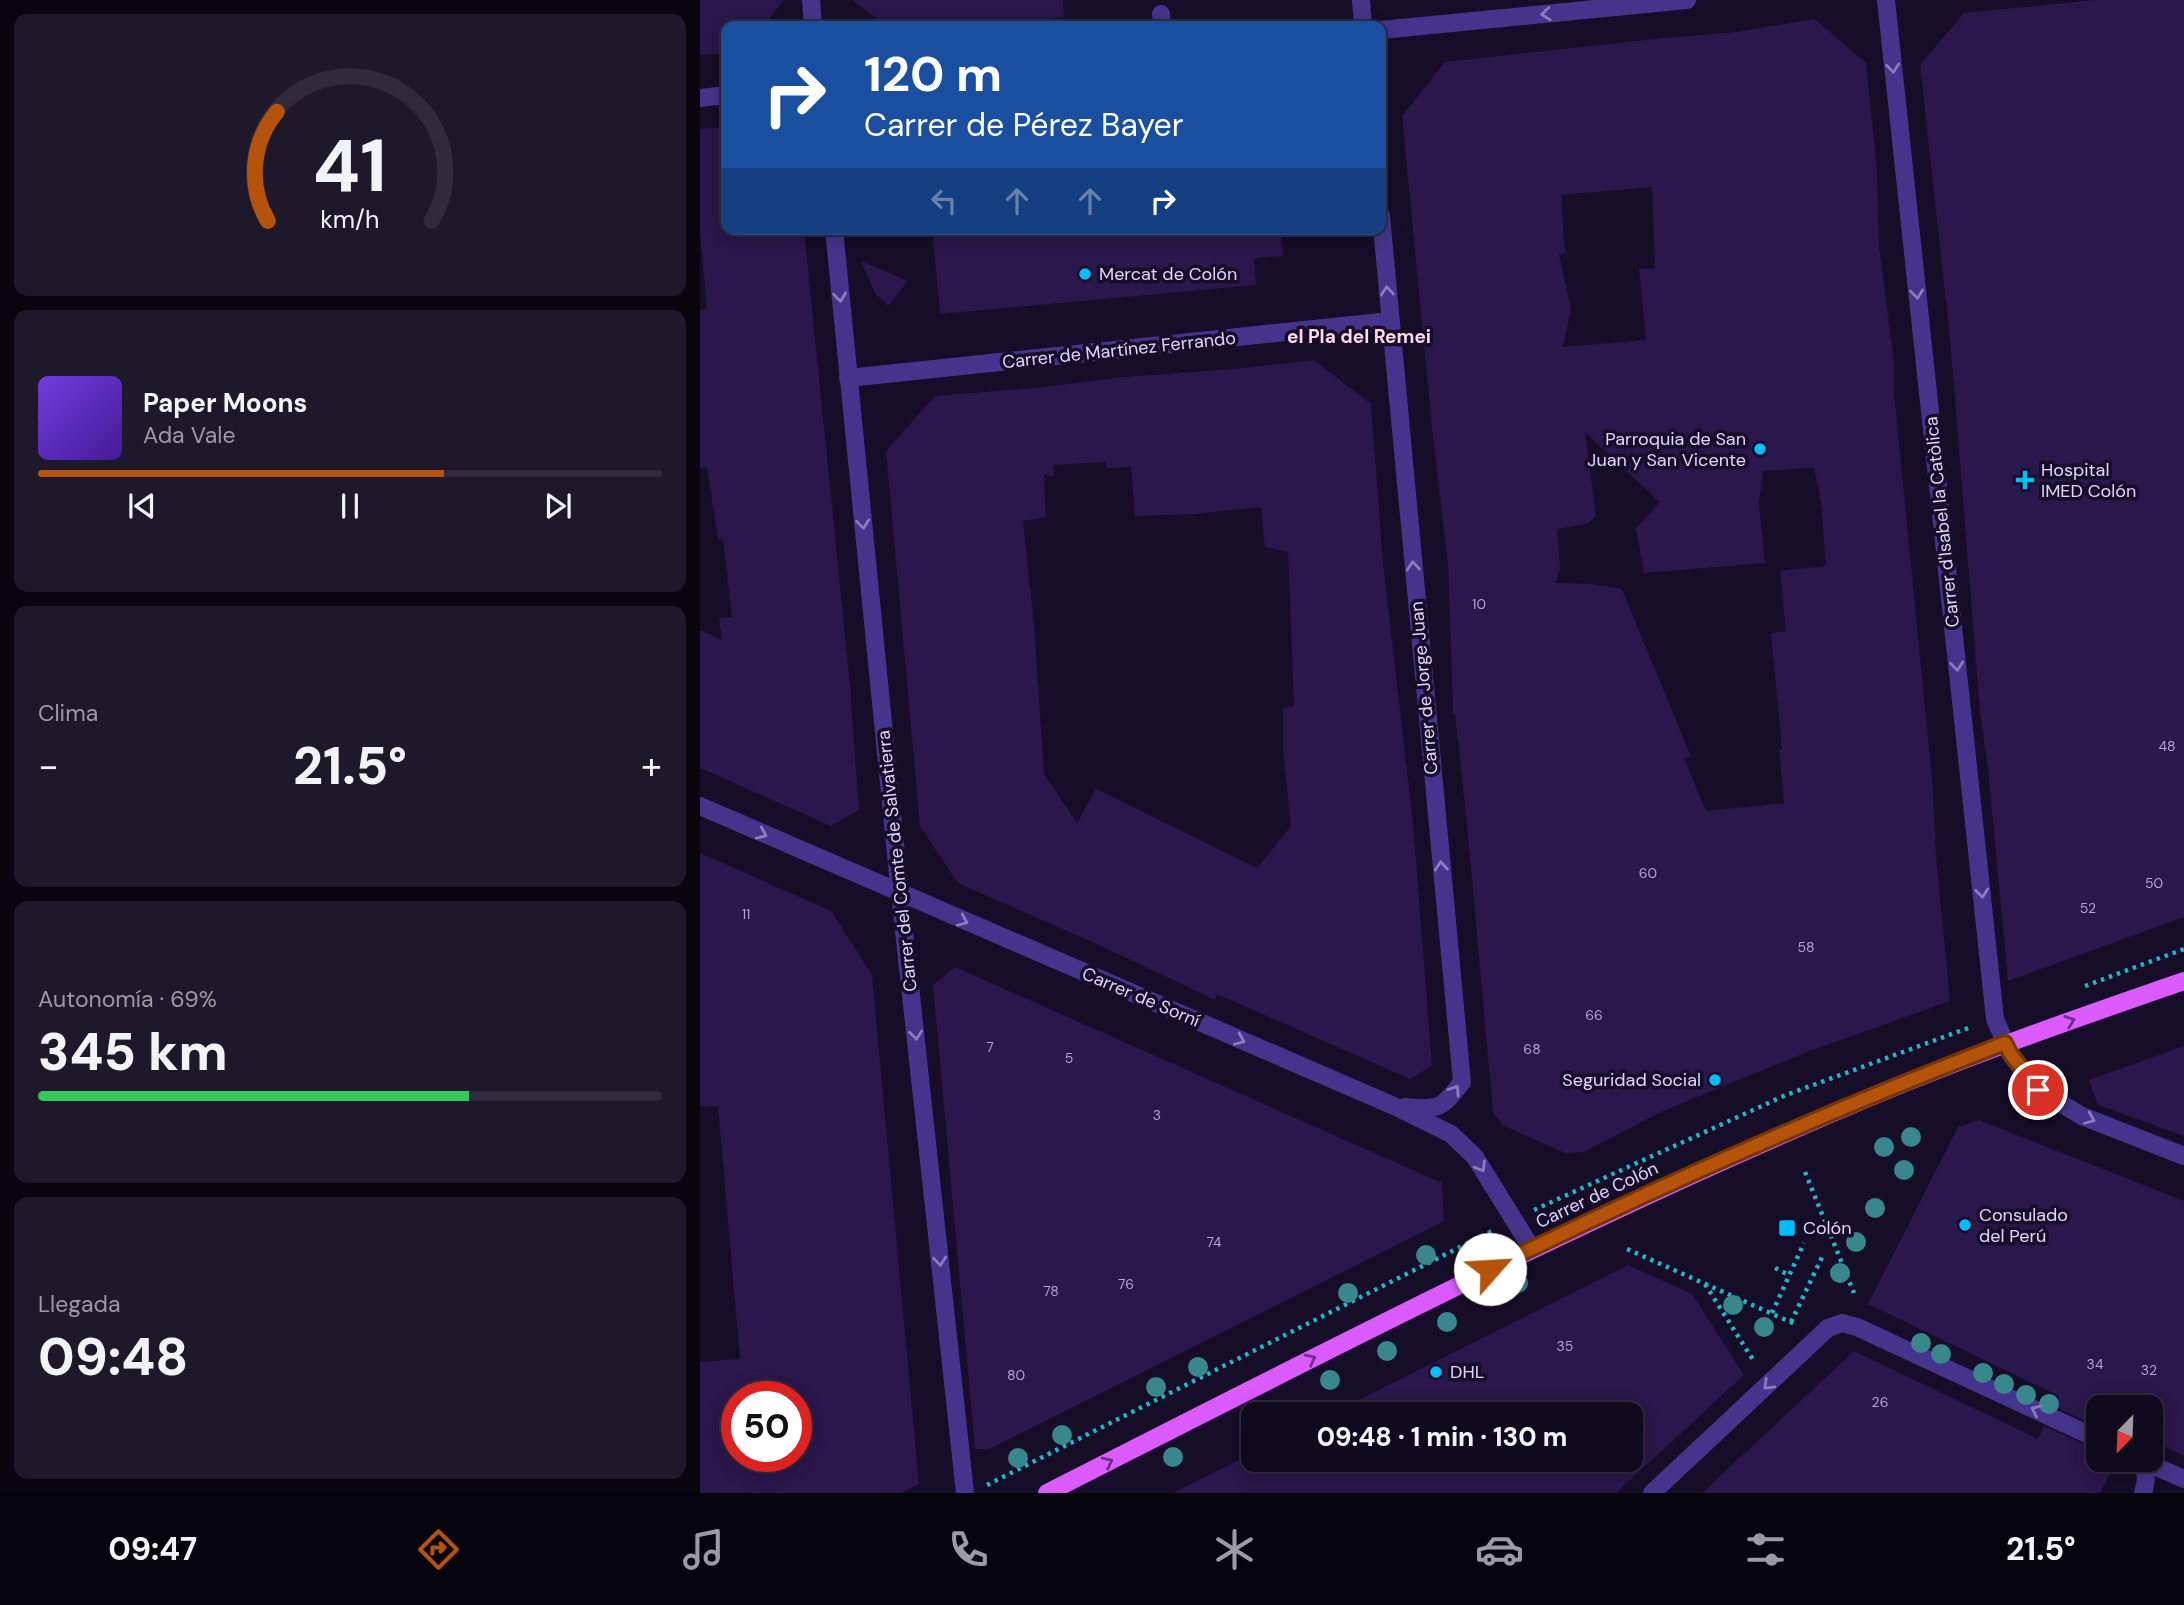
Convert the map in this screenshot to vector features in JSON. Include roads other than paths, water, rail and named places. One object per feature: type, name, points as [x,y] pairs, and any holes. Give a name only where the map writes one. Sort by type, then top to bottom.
[{"type":"main road","name":"Carrer de Colón","points":[[1047,1493],[1532,1249],[1655,1191],[1867,1098],[2005,1043],[2184,981]]},
{"type":"street","points":[[811,0],[813,21]]},
{"type":"street","points":[[1360,0],[1362,21]]},
{"type":"street","points":[[1386,30],[1687,0]]},
{"type":"street","name":"Carrer d'Isabel la Catòlica","points":[[1886,0],[1995,1019],[2010,1053],[2038,1090],[2082,1116],[2184,1156]]},
{"type":"street","points":[[700,98],[721,96]]},
{"type":"street","name":"Carrer del Comte de Salvatierra","points":[[835,235],[900,894],[965,1493]]},
{"type":"street","name":"Carrer de Jorge Juan","points":[[1383,235],[1462,1082],[1447,1102],[1428,1109],[1394,1106]]},
{"type":"street","name":"Carrer de Martínez Ferrando","points":[[849,378],[1390,321]]},
{"type":"street","name":"Carrer de Sorní","points":[[700,806],[1394,1106],[1451,1134],[1475,1157],[1532,1249]]},
{"type":"street","points":[[1651,1493],[1818,1338],[1834,1325],[1847,1323],[2086,1433]]},
{"type":"street","points":[[2163,1470],[2184,1479]]},
{"type":"street","points":[[2143,1493],[2148,1478],[2146,1472]]},
{"type":"place","name":"Mercat de Colón","points":[[1085,274]]},
{"type":"place","name":"Parroquia de San Juan y San Vicente","points":[[1760,449]]},
{"type":"place","name":"Hospital IMED Colón","points":[[2025,480]]},
{"type":"place","name":"Seguridad Social","points":[[1715,1080]]},
{"type":"place","name":"Consulado del Perú","points":[[1965,1225]]},
{"type":"place","name":"Colón","points":[[1787,1228]]},
{"type":"place","name":"DHL","points":[[1436,1372]]},
{"type":"district","name":"el Pla del Remei","points":[[1359,336]]}]
